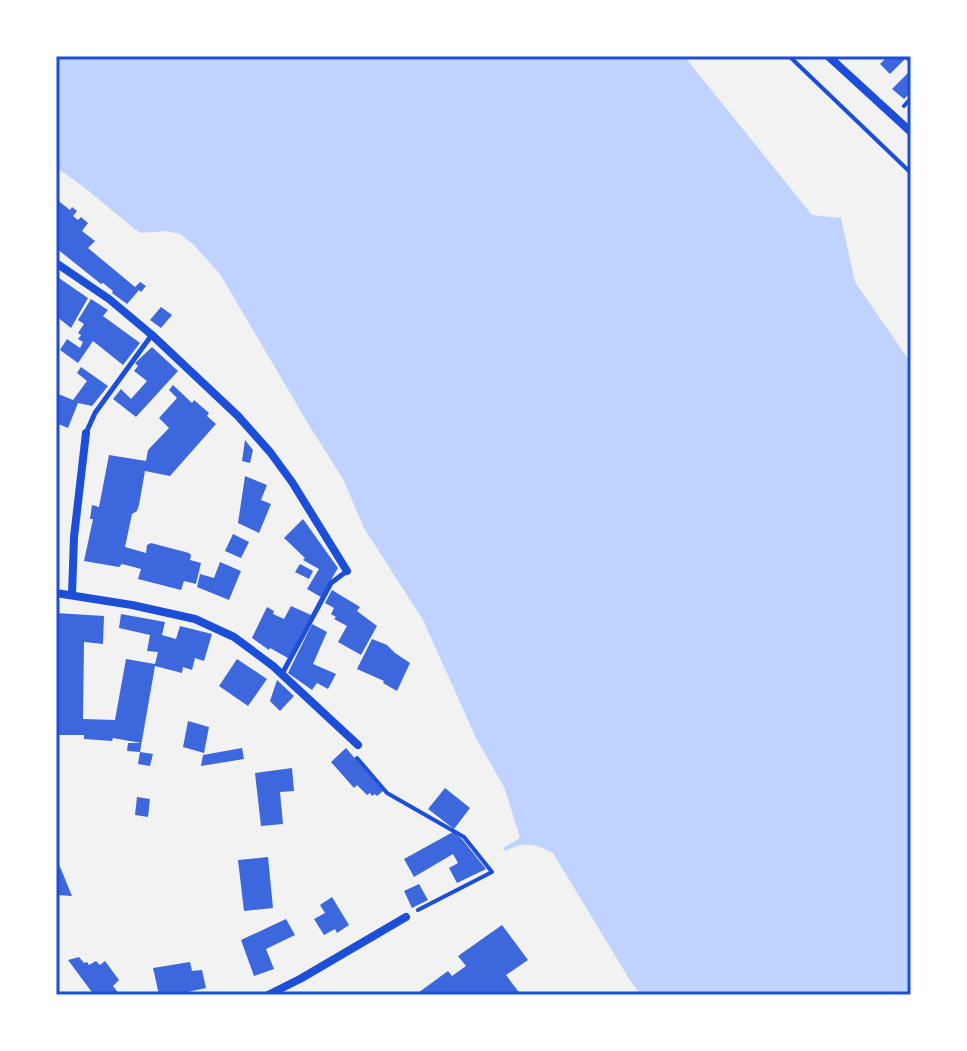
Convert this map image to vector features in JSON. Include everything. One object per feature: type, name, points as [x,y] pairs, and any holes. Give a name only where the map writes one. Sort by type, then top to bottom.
[{"type":"street","points":[[828,56],[911,132]]},
{"type":"street","points":[[56,263],[109,299],[152,335],[238,416],[292,482],[347,571]]},
{"type":"street","points":[[72,594],[74,537],[86,433]]},
{"type":"street","points":[[56,593],[195,619],[234,637],[273,666],[358,745]]},
{"type":"street","points":[[268,995],[406,917]]},
{"type":"lane","points":[[86,433],[95,413],[152,335]]},
{"type":"lane","points":[[282,675],[331,583],[347,571]]},
{"type":"path","points":[[789,56],[911,173]]},
{"type":"path","points":[[358,745],[351,751],[387,793],[464,837],[492,872],[406,917]]},
{"type":"water","points":[[56,56],[684,56],[812,215],[841,218],[855,282],[911,363],[911,995],[641,995],[553,853],[529,844],[505,851],[503,848],[520,838],[505,789],[476,738],[423,620],[364,528],[343,479],[220,274],[180,234],[166,231],[141,233],[56,168]]},
{"type":"building","points":[[888,56],[911,56],[911,64],[905,59],[890,74],[880,64]]},
{"type":"building","points":[[908,73],[911,76],[911,92],[904,99],[892,89]]},
{"type":"building","points":[[56,199],[70,210],[72,207],[77,211],[73,216],[78,220],[81,217],[88,223],[82,231],[95,241],[88,248],[135,287],[140,282],[146,286],[127,304],[56,248]]},
{"type":"building","points":[[56,276],[88,298],[71,328],[56,316]]},
{"type":"building","points":[[91,299],[108,310],[103,316],[140,343],[123,365],[93,341],[78,363],[60,350],[67,339],[80,348],[83,342],[78,339],[81,335],[78,333],[84,324],[78,320]]},
{"type":"building","points":[[161,307],[172,315],[161,328],[150,320]]},
{"type":"building","points":[[152,347],[178,371],[136,417],[113,399],[121,389],[131,399],[147,381],[134,371],[138,366],[135,363]]},
{"type":"building","points":[[81,367],[108,386],[92,406],[78,403],[68,428],[56,423],[59,404],[56,393],[73,400],[87,381],[77,373]]},
{"type":"building","points":[[173,385],[192,403],[194,400],[209,413],[207,416],[216,424],[170,476],[145,471],[139,505],[132,514],[125,547],[146,553],[147,545],[151,543],[189,553],[190,560],[201,563],[196,584],[184,581],[181,590],[138,579],[141,569],[84,561],[93,519],[90,519],[92,505],[99,507],[109,455],[146,461],[148,450],[169,428],[159,418],[177,398],[169,390]]},
{"type":"building","points":[[245,440],[253,450],[250,463],[242,461]]},
{"type":"building","points":[[245,476],[267,485],[261,500],[271,504],[259,533],[238,523]]},
{"type":"building","points":[[303,519],[338,568],[321,597],[307,589],[319,569],[303,560],[305,558],[284,538]]},
{"type":"building","points":[[233,534],[249,542],[241,558],[225,551]]},
{"type":"building","points":[[220,562],[241,571],[229,600],[197,587],[200,574],[214,578]]},
{"type":"building","points":[[300,564],[313,571],[309,579],[295,572]]},
{"type":"building","points":[[332,590],[360,607],[357,611],[377,626],[361,655],[338,642],[347,626],[334,619],[336,617],[331,614],[334,608],[325,603]]},
{"type":"building","points":[[291,606],[311,615],[288,658],[252,638],[267,607],[284,619]]},
{"type":"building","points":[[56,613],[104,616],[103,644],[84,642],[83,719],[115,720],[126,659],[155,664],[158,652],[147,651],[150,635],[119,628],[121,614],[165,622],[162,635],[176,639],[180,626],[212,634],[204,661],[195,658],[192,670],[183,667],[182,673],[155,666],[140,752],[127,751],[128,743],[141,743],[113,738],[112,741],[84,739],[84,735],[56,735]]},
{"type":"building","points":[[312,624],[327,632],[313,664],[336,674],[328,689],[317,683],[312,690],[288,673]]},
{"type":"building","points":[[372,639],[387,645],[410,663],[397,691],[384,681],[357,669]]},
{"type":"building","points":[[237,659],[267,679],[248,706],[219,686]]},
{"type":"building","points":[[277,680],[294,696],[280,711],[270,701]]},
{"type":"building","points":[[188,721],[209,727],[204,753],[183,747]]},
{"type":"building","points":[[242,748],[244,759],[201,766],[203,755]]},
{"type":"building","points":[[346,748],[383,791],[377,796],[367,795],[357,785],[354,788],[331,762]]},
{"type":"building","points":[[140,752],[153,754],[150,766],[138,764]]},
{"type":"building","points":[[292,768],[294,791],[280,792],[283,824],[261,826],[255,773]]},
{"type":"building","points":[[445,788],[470,808],[454,829],[428,809]]},
{"type":"building","points":[[137,797],[150,799],[148,817],[135,815]]},
{"type":"building","points":[[453,832],[486,869],[457,883],[449,868],[458,863],[453,854],[414,877],[404,859]]},
{"type":"building","points":[[56,857],[72,896],[56,895]]},
{"type":"building","points":[[268,857],[273,908],[244,911],[238,860]]},
{"type":"building","points":[[419,884],[428,900],[412,908],[404,891]]},
{"type":"building","points":[[332,897],[349,925],[337,933],[335,929],[324,935],[314,919],[325,913],[320,905]]},
{"type":"building","points":[[286,919],[295,935],[266,949],[274,969],[254,976],[241,940]]},
{"type":"building","points":[[502,925],[528,960],[506,975],[521,995],[486,995],[484,992],[479,995],[415,995],[448,971],[452,976],[466,966],[458,956]]},
{"type":"building","points":[[79,957],[89,965],[96,961],[100,965],[105,961],[119,980],[113,986],[120,995],[94,995],[68,960]]},
{"type":"building","points":[[190,962],[192,971],[202,970],[206,988],[159,995],[153,968]]}]
